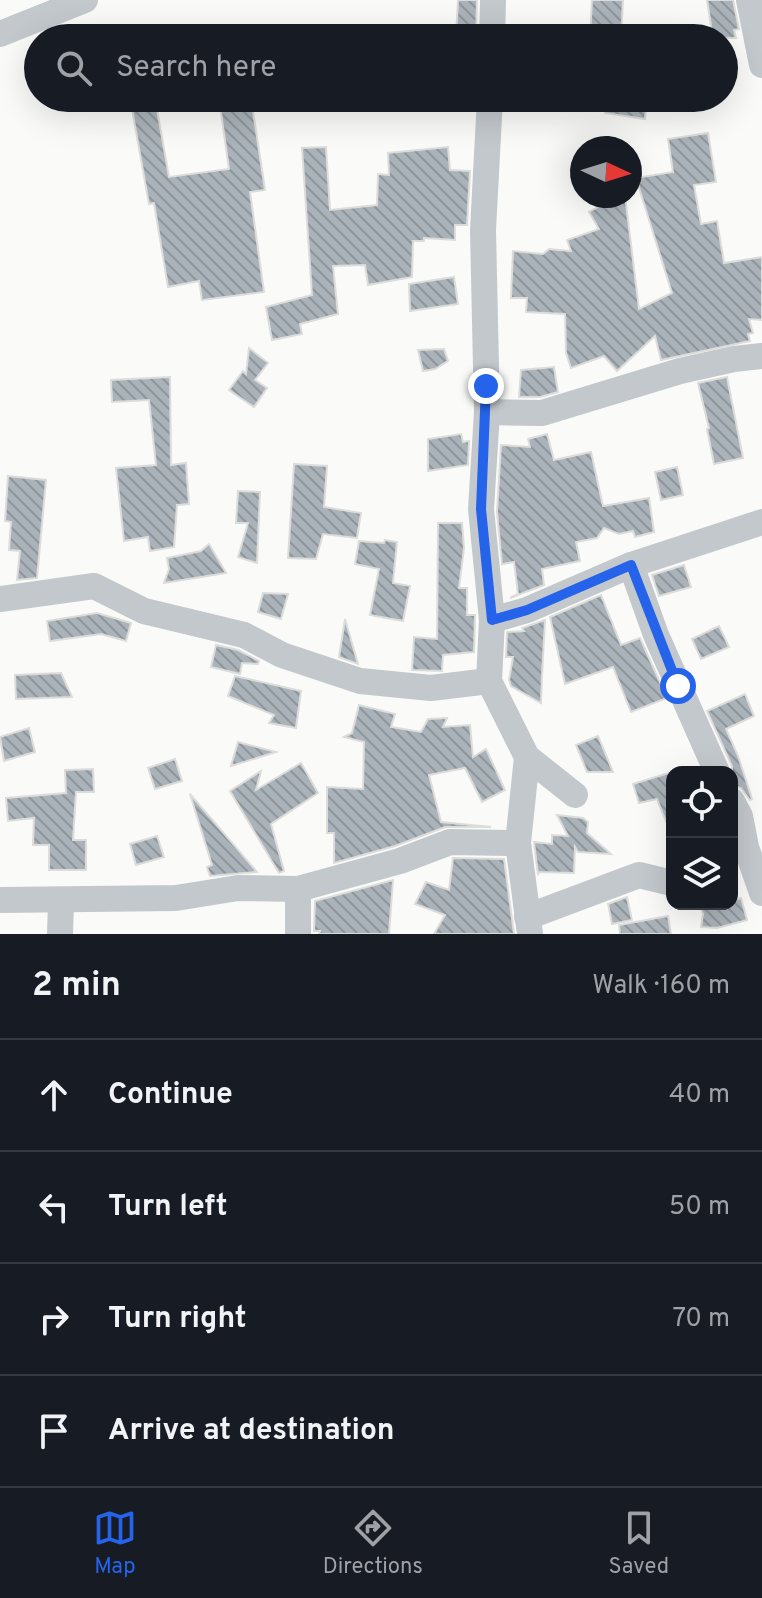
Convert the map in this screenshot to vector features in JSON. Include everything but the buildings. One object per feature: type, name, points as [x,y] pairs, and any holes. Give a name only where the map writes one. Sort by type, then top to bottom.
[{"type":"street","points":[[25,24],[85,0]]},
{"type":"street","points":[[492,24],[493,0]]},
{"type":"street","points":[[749,0],[762,65]]},
{"type":"street","points":[[0,34],[24,24]]},
{"type":"street","points":[[489,112],[483,230],[487,412],[481,509],[492,620],[489,681],[527,757],[575,795]]},
{"type":"street","points":[[487,412],[542,413],[680,371],[762,356]]},
{"type":"street","points":[[492,620],[527,610],[631,565],[762,522]]},
{"type":"street","points":[[631,565],[656,635],[714,766]]},
{"type":"street","points":[[0,599],[94,586],[144,611],[244,635],[282,655],[360,681],[431,688],[489,681]]},
{"type":"street","points":[[527,757],[518,843],[528,926],[639,875],[666,882]]},
{"type":"street","points":[[738,812],[739,851],[762,893]]},
{"type":"street","points":[[0,900],[176,898],[238,888],[298,889],[400,861],[450,842],[518,843]]},
{"type":"street","points":[[298,889],[298,934]]},
{"type":"street","points":[[60,934],[61,901]]},
{"type":"route","points":[[486,386],[481,509],[492,620],[527,610],[631,565],[678,686]]}]
